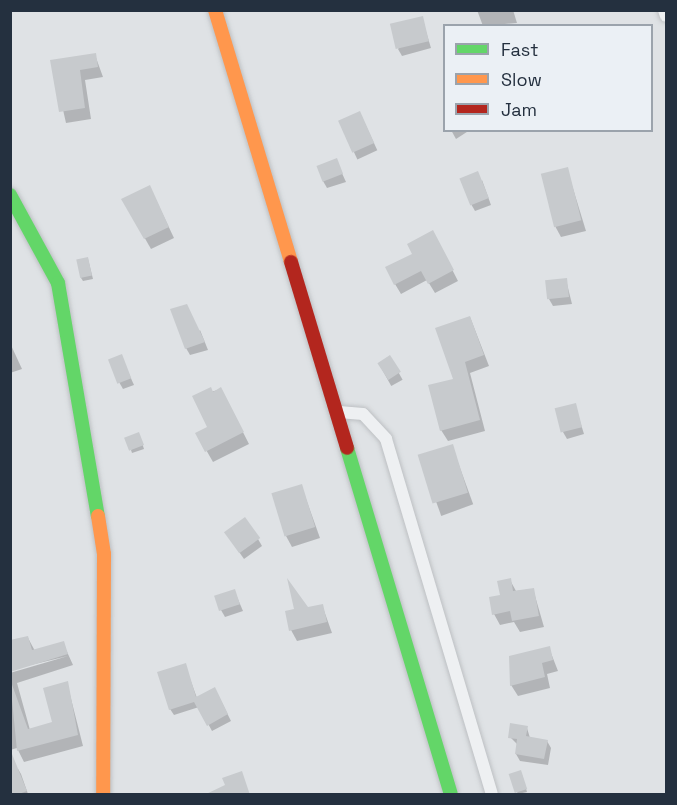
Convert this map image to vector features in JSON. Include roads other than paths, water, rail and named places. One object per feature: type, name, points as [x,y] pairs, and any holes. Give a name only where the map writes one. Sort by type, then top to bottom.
[{"type":"main road","points":[[215,10],[339,412],[451,795]]},
{"type":"main road","points":[[10,195],[58,283],[105,554],[103,795]]},
{"type":"street","points":[[664,10],[666,16]]},
{"type":"street","points":[[339,412],[363,414],[386,439],[492,795]]}]
